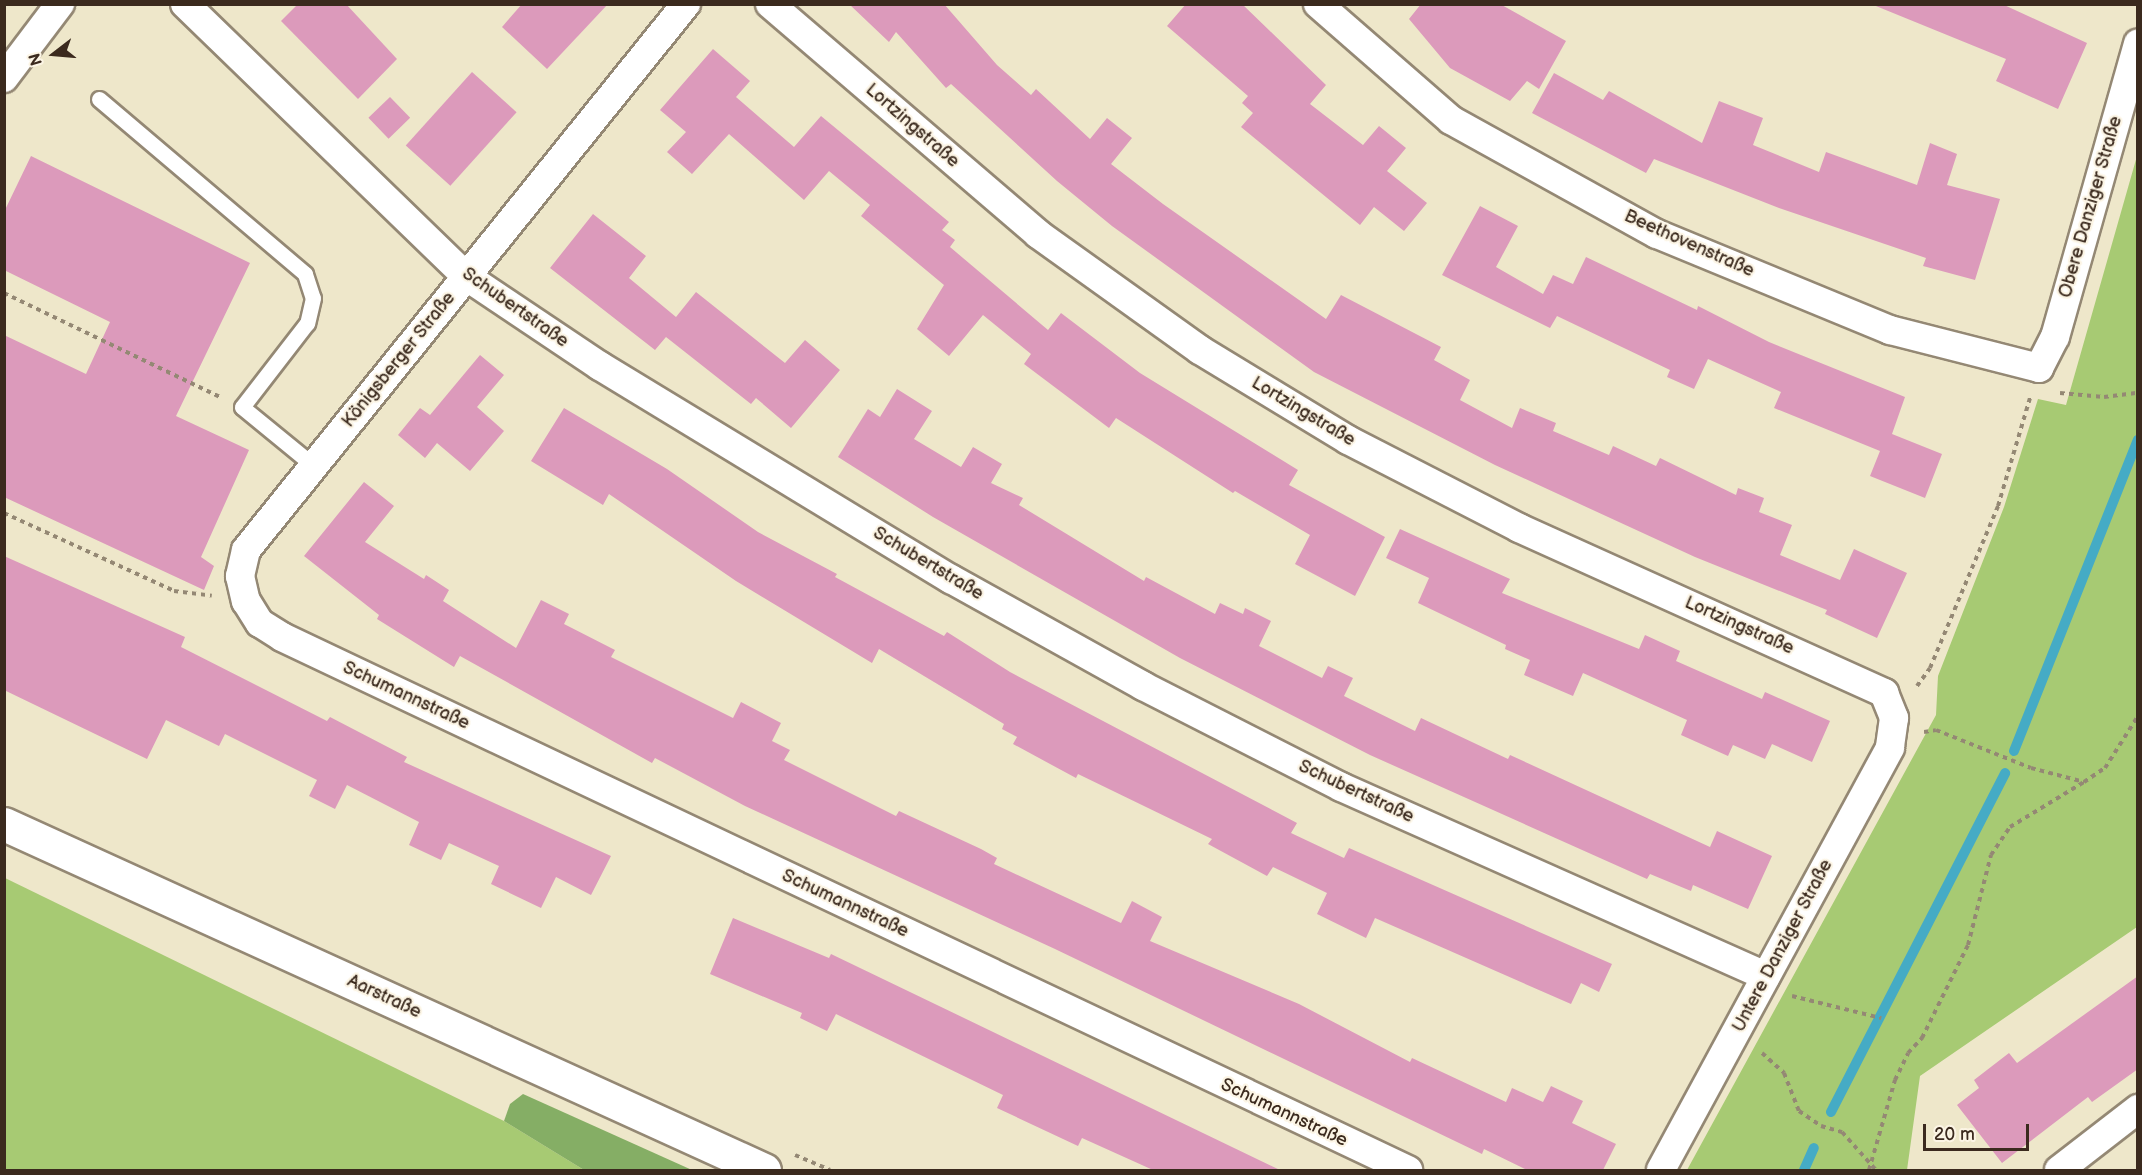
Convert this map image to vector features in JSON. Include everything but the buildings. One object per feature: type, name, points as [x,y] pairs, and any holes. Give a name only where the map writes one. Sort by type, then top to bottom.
[{"type":"main road","name":"Aarstraße","points":[[4,824],[764,1170]]},
{"type":"street","points":[[4,78],[60,4]]},
{"type":"street","name":"Schubertstraße","points":[[185,4],[466,277],[600,366],[921,561],[1143,686],[1341,787],[1766,976]]},
{"type":"street","name":"Königsberger Straße","points":[[282,637],[260,623],[246,601],[240,576],[246,550],[686,4]]},
{"type":"street","name":"Lortzingstraße","points":[[770,4],[1038,234],[1200,350],[1348,440],[1519,528],[1869,684],[1884,693],[1894,727]]},
{"type":"street","name":"Beethovenstraße","points":[[1318,4],[1451,120],[1657,234],[1890,330],[2036,377]]},
{"type":"street","name":"Obere Danziger Straße","points":[[2036,377],[2055,337],[2138,43]]},
{"type":"street","name":"Schumannstraße","points":[[282,637],[1408,1170]]},
{"type":"street","name":"Untere Danziger Straße","points":[[1661,1170],[1735,1035],[1894,727]]},
{"type":"street","points":[[2059,1170],[2138,1109]]},
{"type":"lane","points":[[99,99],[305,274],[313,298],[307,323],[242,408],[314,466]]},
{"type":"path","points":[[4,293],[242,408]]},
{"type":"path","points":[[2084,782],[2031,768],[1936,730],[1894,727],[1930,668],[1989,527],[2036,377],[2104,397],[2138,393]]},
{"type":"path","points":[[4,513],[174,591],[246,601]]},
{"type":"path","points":[[1869,1170],[1895,1080],[1908,1053],[1922,1038],[1968,945],[1991,855],[2010,827],[2104,768],[2138,716]]},
{"type":"path","points":[[1766,976],[1795,999],[1881,1018]]},
{"type":"path","points":[[1735,1035],[1784,1073],[1799,1111],[1821,1126],[1842,1132],[1876,1170]]},
{"type":"green space","points":[[2137,156],[2137,927],[1920,1076],[1907,1170],[1687,1170],[1936,715],[1938,676],[2004,507],[2038,399],[2066,405]]},
{"type":"green space","points":[[5,878],[504,1121],[584,1170],[5,1170]]},
{"type":"green space","points":[[523,1094],[692,1170],[584,1170],[504,1121],[510,1104]]},
{"type":"waterway","points":[[2014,751],[2138,440]]},
{"type":"waterway","points":[[1831,1112],[2005,773]]},
{"type":"waterway","points":[[1804,1170],[1814,1148]]}]
